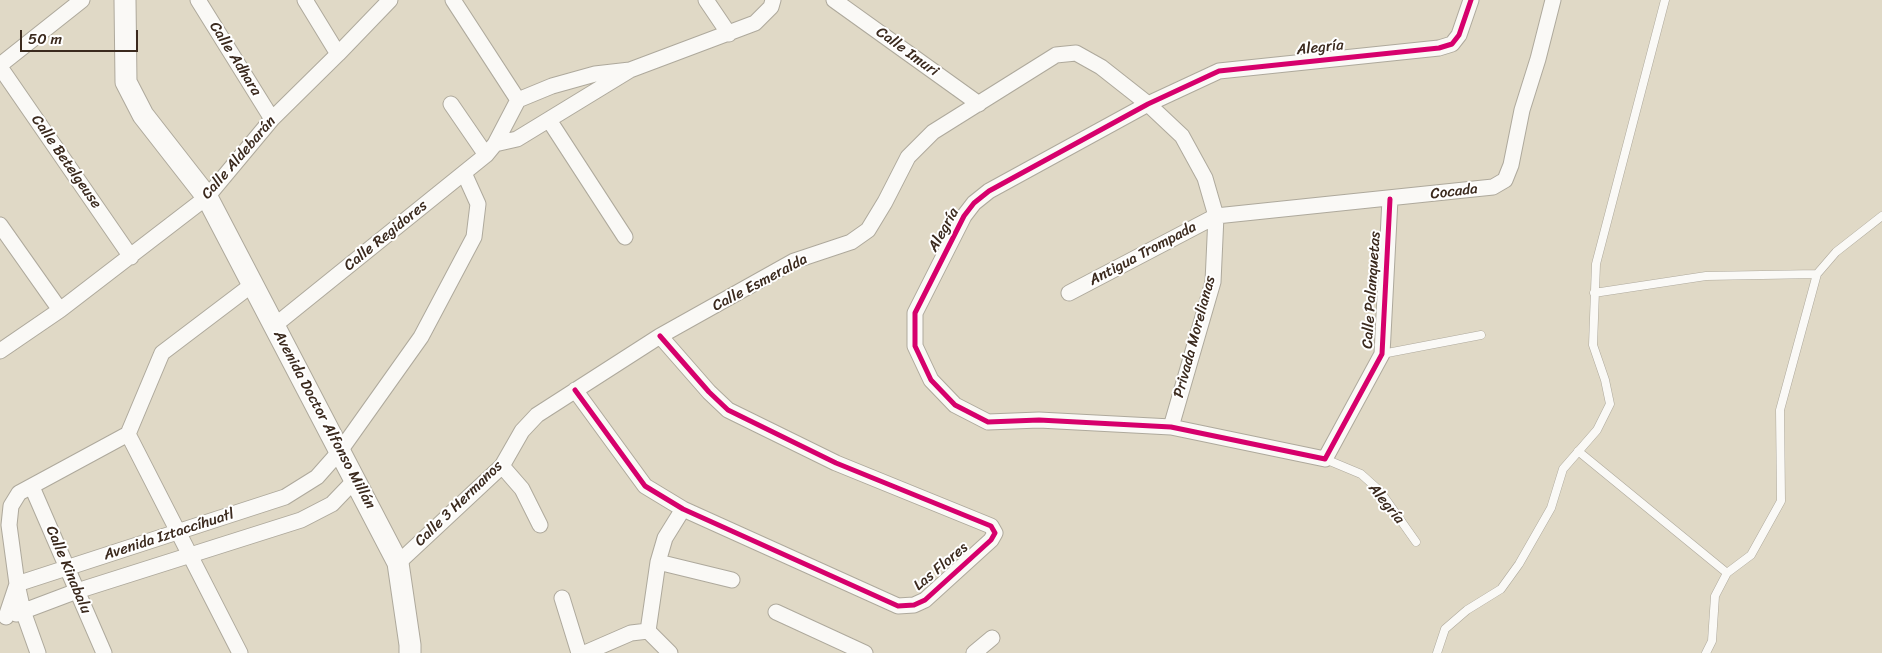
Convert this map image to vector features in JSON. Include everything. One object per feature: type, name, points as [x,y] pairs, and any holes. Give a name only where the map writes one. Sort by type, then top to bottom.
[{"type":"main road","name":"Avenida Doctor Alfonso Millán","points":[[125,0],[126,82],[143,115],[207,197],[398,563],[410,653]]},
{"type":"street","points":[[0,66],[82,0]]},
{"type":"street","name":"Calle Adhara","points":[[198,0],[272,119]]},
{"type":"street","points":[[305,0],[338,54]]},
{"type":"street","name":"Calle Aldebarán","points":[[0,351],[60,310],[207,197],[272,119],[390,0]]},
{"type":"street","points":[[453,0],[518,100]]},
{"type":"street","points":[[706,0],[729,34]]},
{"type":"street","name":"Calle Regidores","points":[[274,326],[491,150],[549,120],[630,70],[755,23],[770,7],[773,0]]},
{"type":"street","name":"Calle Imuri","points":[[834,0],[979,104]]},
{"type":"street","name":"Alegría","points":[[1325,460],[1171,427],[1039,420],[988,422],[955,405],[931,380],[915,346],[914,313],[964,216],[974,203],[989,191],[1148,104],[1219,71],[1439,48],[1452,44],[1459,35],[1471,0]]},
{"type":"street","name":"Cocada","points":[[1216,216],[1493,187],[1505,180],[1522,110],[1538,59],[1553,0]]},
{"type":"street","name":"Calle Esmeralda","points":[[660,336],[794,262],[851,242],[868,230],[908,157],[933,132],[1056,55],[1076,53],[1101,67],[1148,104]]},
{"type":"street","name":"Calle Betelgeuse","points":[[0,66],[131,256]]},
{"type":"street","name":"Calle Regidores","points":[[491,150],[518,100],[552,86],[586,76],[630,70]]},
{"type":"street","points":[[451,104],[491,150]]},
{"type":"street","name":"Privada Morelianas","points":[[1148,104],[1182,136],[1205,178],[1216,216],[1213,282],[1171,427]]},
{"type":"street","points":[[549,120],[625,237]]},
{"type":"street","name":"Avenida Iztaccíhuatl","points":[[3,618],[17,584],[285,497],[317,477],[340,451],[421,337],[474,237],[478,204],[464,173]]},
{"type":"street","name":"Calle Palanquetas","points":[[1325,460],[1382,354],[1390,199]]},
{"type":"street","name":"Antigua Trompada","points":[[1069,292],[1216,216]]},
{"type":"street","points":[[0,225],[60,310]]},
{"type":"street","points":[[38,653],[23,611],[17,584],[9,525],[11,506],[19,493],[128,434],[162,353],[252,284]]},
{"type":"street","name":"Calle 3 Hermanos","points":[[398,563],[502,466],[522,431],[537,415],[660,336]]},
{"type":"street","name":"Las Flores","points":[[575,390],[645,486],[683,509],[898,606],[914,605],[924,600],[991,540],[995,533],[990,526],[836,463],[728,410],[709,392],[660,336]]},
{"type":"street","points":[[128,434],[240,653]]},
{"type":"street","points":[[502,466],[522,489],[540,525]]},
{"type":"street","name":"Avenida Iztaccíhuatl","points":[[3,618],[301,520],[332,504],[355,480]]},
{"type":"street","name":"Calle Kinabalu","points":[[32,487],[104,653]]},
{"type":"street","points":[[648,631],[658,562],[665,538],[683,509]]},
{"type":"street","points":[[658,562],[732,580]]},
{"type":"street","points":[[562,598],[579,653]]},
{"type":"street","points":[[776,612],[864,653]]},
{"type":"street","points":[[585,653],[631,633],[648,631]]},
{"type":"street","points":[[648,631],[670,653]]},
{"type":"street","points":[[974,653],[992,638]]},
{"type":"lane","points":[[1437,653],[1445,629],[1467,610],[1501,589],[1519,564],[1551,508],[1563,469],[1597,430],[1610,404],[1605,380],[1594,346],[1596,264],[1665,0]]},
{"type":"lane","points":[[1706,653],[1712,641],[1715,596],[1727,574],[1752,554],[1781,501],[1780,410],[1817,274],[1836,252],[1882,216]]},
{"type":"lane","points":[[1594,293],[1706,276],[1817,274]]},
{"type":"lane","points":[[1382,354],[1480,335]]},
{"type":"lane","points":[[1578,451],[1727,574]]},
{"type":"lane","name":"Alegría","points":[[1325,460],[1361,474],[1380,491],[1416,542]]},
{"type":"cycle path","points":[[1390,199],[1382,354],[1325,459],[1171,427],[1039,420],[988,422],[955,405],[931,380],[915,346],[915,313],[964,216],[974,203],[989,191],[1148,104],[1219,71],[1439,48],[1452,44],[1459,35],[1471,0]]},
{"type":"cycle path","points":[[575,390],[645,486],[683,509],[898,606],[914,605],[925,600],[991,540],[995,533],[991,526],[836,463],[728,410],[709,392],[660,336]]}]
